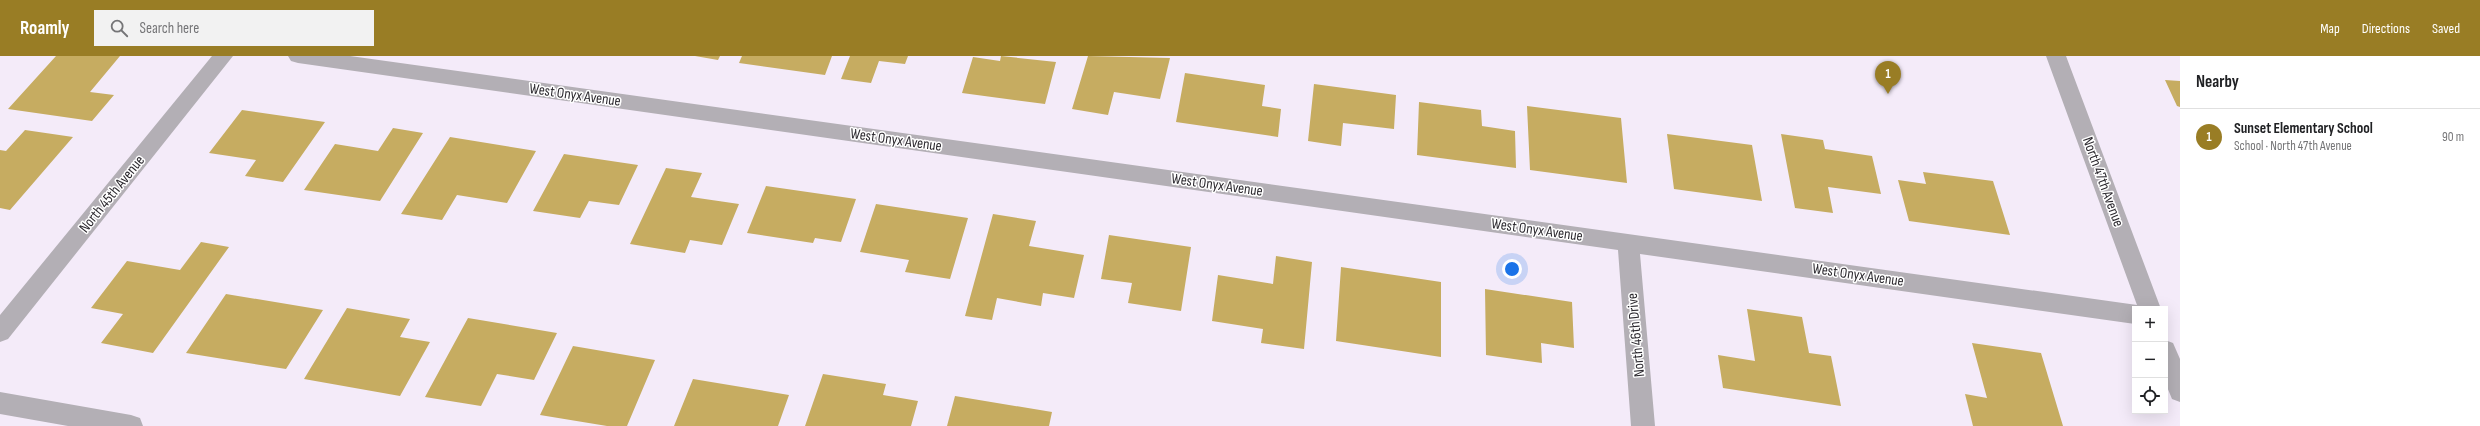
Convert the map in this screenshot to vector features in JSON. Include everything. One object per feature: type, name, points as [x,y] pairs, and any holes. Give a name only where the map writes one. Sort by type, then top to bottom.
[{"type":"street","name":"North 45th Avenue","points":[[0,332],[223,56]]},
{"type":"street","name":"West Onyx Avenue","points":[[298,56],[2132,314]]},
{"type":"street","name":"North 47th Avenue","points":[[2056,56],[2149,306]]},
{"type":"street","name":"North 46th Drive","points":[[1628,243],[1643,426]]},
{"type":"street","points":[[2168,358],[2180,391]]},
{"type":"street","points":[[0,403],[131,426]]},
{"type":"building","points":[[56,56],[120,56],[90,92],[114,95],[92,121],[8,109]]},
{"type":"building","points":[[695,56],[720,56],[718,60]]},
{"type":"building","points":[[742,56],[832,56],[825,75],[739,63]]},
{"type":"building","points":[[850,56],[908,56],[905,64],[879,61],[871,83],[841,79]]},
{"type":"building","points":[[1001,56],[1056,62],[1045,104],[962,93],[973,57],[1000,61]]},
{"type":"building","points":[[1088,56],[1170,58],[1160,99],[1114,92],[1108,115],[1072,109]]},
{"type":"building","points":[[1185,73],[1265,85],[1262,106],[1281,109],[1278,137],[1176,122]]},
{"type":"building","points":[[2165,80],[2180,81],[2180,107],[2177,106]]},
{"type":"building","points":[[1314,84],[1396,95],[1394,129],[1343,123],[1341,146],[1308,141]]},
{"type":"building","points":[[1419,102],[1481,110],[1482,126],[1515,131],[1516,168],[1417,155]]},
{"type":"building","points":[[1527,106],[1621,118],[1627,183],[1530,170]]},
{"type":"building","points":[[242,110],[325,122],[283,182],[245,176],[256,160],[209,153]]},
{"type":"building","points":[[393,128],[423,133],[380,201],[304,190],[335,144],[378,151]]},
{"type":"building","points":[[25,130],[73,137],[10,210],[0,208],[0,150],[6,151]]},
{"type":"building","points":[[1667,134],[1752,145],[1762,201],[1674,189]]},
{"type":"building","points":[[1781,134],[1823,140],[1825,149],[1872,156],[1881,194],[1828,187],[1833,213],[1795,208]]},
{"type":"building","points":[[450,137],[536,151],[507,203],[457,195],[442,220],[401,214]]},
{"type":"building","points":[[564,154],[638,165],[619,205],[589,201],[580,218],[533,211]]},
{"type":"building","points":[[666,168],[702,173],[691,197],[739,204],[722,245],[690,240],[685,253],[630,244]]},
{"type":"building","points":[[1923,172],[1993,181],[2010,235],[1909,221],[1898,180],[1926,184]]},
{"type":"building","points":[[766,186],[856,199],[841,242],[815,238],[813,243],[747,233]]},
{"type":"building","points":[[876,204],[968,218],[950,279],[905,272],[909,260],[860,252]]},
{"type":"building","points":[[993,214],[1036,221],[1029,246],[1084,255],[1074,298],[1043,293],[1041,306],[997,298],[992,320],[965,316]]},
{"type":"building","points":[[1109,235],[1191,247],[1181,311],[1128,303],[1132,283],[1101,279]]},
{"type":"building","points":[[201,242],[229,247],[153,353],[101,343],[123,314],[91,308],[127,261],[180,270]]},
{"type":"building","points":[[1276,256],[1312,262],[1304,349],[1261,343],[1263,329],[1212,321],[1218,275],[1273,284]]},
{"type":"building","points":[[1341,267],[1441,282],[1441,357],[1336,341]]},
{"type":"building","points":[[1485,289],[1572,302],[1574,348],[1541,343],[1542,363],[1486,355]]},
{"type":"building","points":[[226,294],[323,310],[286,369],[186,353]]},
{"type":"building","points":[[347,308],[410,319],[400,337],[430,342],[400,396],[304,379]]},
{"type":"building","points":[[1747,309],[1802,317],[1809,353],[1831,356],[1841,406],[1723,388],[1718,355],[1755,361]]},
{"type":"building","points":[[468,318],[557,333],[534,380],[497,374],[481,406],[425,397]]},
{"type":"building","points":[[1972,343],[2041,353],[2063,426],[1973,426],[1965,394],[1987,398]]},
{"type":"building","points":[[573,346],[655,360],[627,426],[607,426],[540,415]]},
{"type":"building","points":[[823,374],[886,384],[883,395],[918,401],[911,426],[805,426]]},
{"type":"building","points":[[693,379],[789,395],[778,426],[674,426]]},
{"type":"building","points":[[955,396],[1052,412],[1049,426],[947,426]]},
{"type":"place","name":"Sunset Elementary School","points":[[1888,94]]}]
